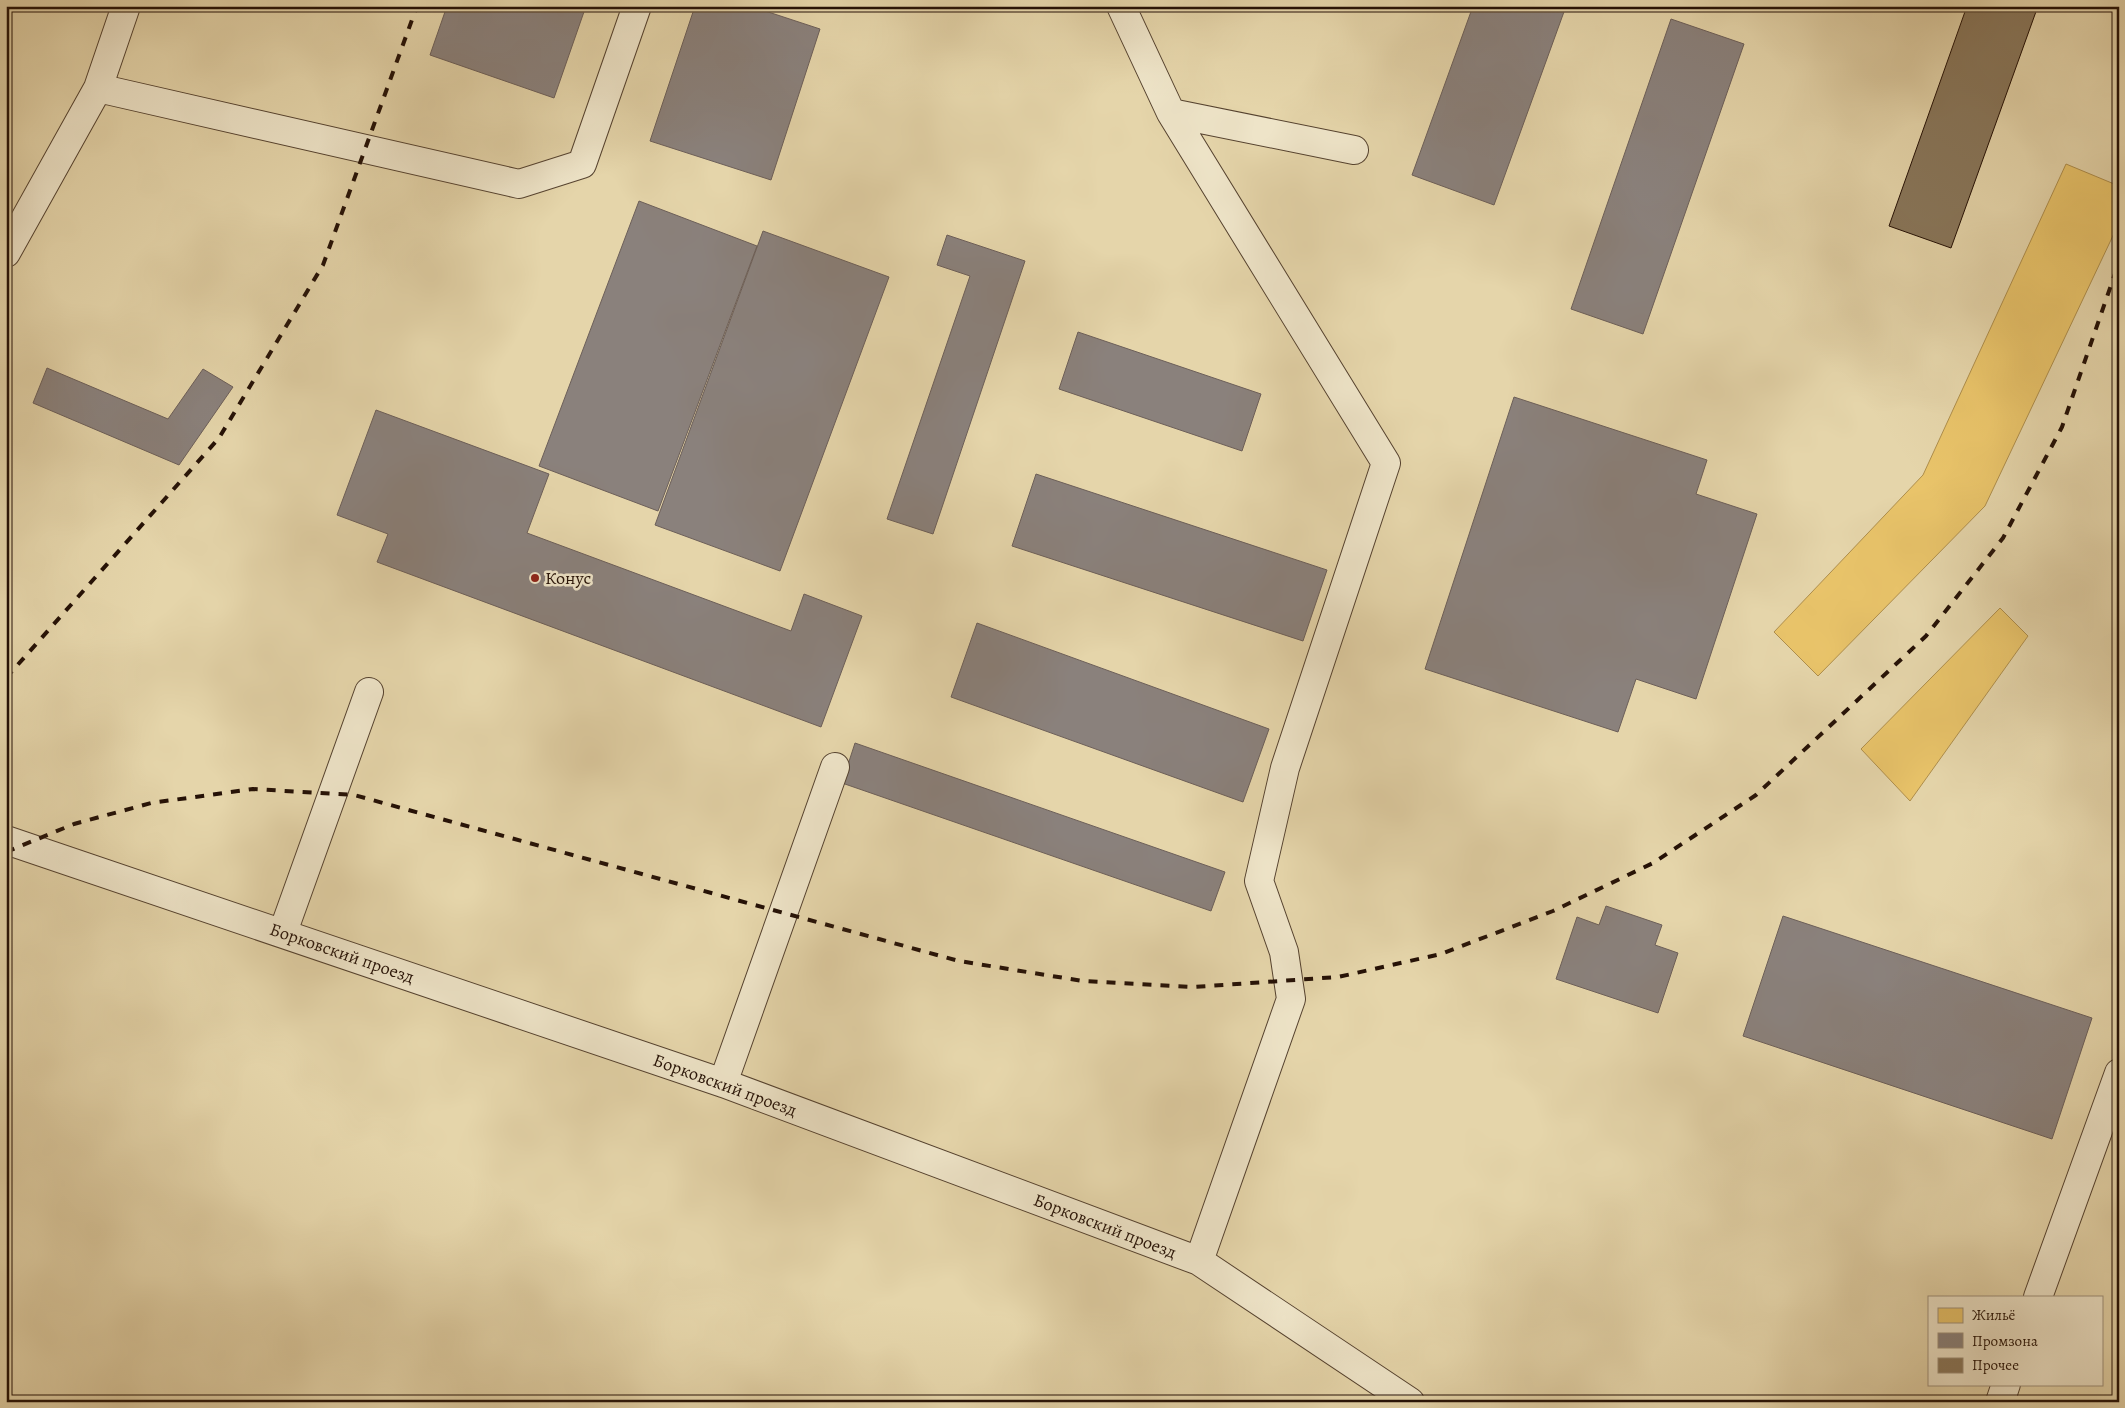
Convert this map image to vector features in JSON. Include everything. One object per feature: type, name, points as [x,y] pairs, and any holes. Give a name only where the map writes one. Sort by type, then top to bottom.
[{"type":"street","points":[[6,253],[98,88],[126,6]]},
{"type":"street","points":[[98,88],[519,184],[582,164],[637,6]]},
{"type":"street","points":[[1121,6],[1171,112],[1386,463],[1286,768],[1259,881],[1284,952],[1291,999],[1199,1262]]},
{"type":"street","points":[[1171,112],[1354,150]]},
{"type":"street","points":[[282,932],[369,692]]},
{"type":"street","points":[[722,1083],[834,767]]},
{"type":"street","name":"Борковский проезд","points":[[6,840],[282,932],[722,1083],[1199,1262],[1410,1402]]},
{"type":"street","points":[[2038,1296],[2119,1073]]},
{"type":"street","points":[[2000,1402],[2005,1386]]},
{"type":"building: Жильё","points":[[2066,164],[2119,186],[2119,223],[1985,506],[1818,676],[1774,632],[1923,475]]},
{"type":"building: Жильё","points":[[2000,608],[2028,636],[1910,801],[1861,749]]},
{"type":"building: Промзона","points":[[447,6],[586,6],[554,98],[430,55]]},
{"type":"building: Промзона","points":[[695,6],[750,6],[820,29],[771,180],[650,141]]},
{"type":"building: Промзона","points":[[1473,6],[1557,6],[1565,9],[1494,205],[1412,175]]},
{"type":"building: Промзона","points":[[1671,19],[1744,44],[1643,334],[1571,309]]},
{"type":"building: Промзона","points":[[639,201],[757,246],[658,511],[539,466]]},
{"type":"building: Промзона","points":[[763,231],[889,277],[780,571],[655,525]]},
{"type":"building: Промзона","points":[[947,235],[1025,261],[933,534],[887,519],[970,276],[937,265]]},
{"type":"building: Промзона","points":[[1078,332],[1261,394],[1242,451],[1059,389]]},
{"type":"building: Промзона","points":[[47,368],[168,419],[203,369],[233,387],[179,465],[33,403]]},
{"type":"building: Промзона","points":[[1514,397],[1707,460],[1696,494],[1757,514],[1696,699],[1636,679],[1618,732],[1425,669]]},
{"type":"building: Промзона","name":"Конус","points":[[376,410],[549,474],[527,533],[791,631],[804,594],[862,616],[821,727],[377,562],[388,534],[337,515]]},
{"type":"building: Промзона","points":[[1036,474],[1327,570],[1303,641],[1012,546]]},
{"type":"building: Промзона","points":[[977,623],[1269,729],[1243,802],[951,697]]},
{"type":"building: Промзона","points":[[855,743],[1225,872],[1211,911],[842,783]]},
{"type":"building: Промзона","points":[[1606,906],[1662,925],[1655,945],[1678,953],[1658,1013],[1556,979],[1577,917],[1599,925]]},
{"type":"building: Промзона","points":[[1783,916],[2092,1018],[2052,1139],[1743,1036]]},
{"type":"building: Прочее","points":[[1967,6],[2038,6],[1951,248],[1889,226]]},
{"type":"railway","points":[[6,678],[219,438],[323,265],[417,6]]},
{"type":"railway","points":[[6,852],[74,824],[151,803],[253,789],[354,795],[959,961],[1083,981],[1194,987],[1338,977],[1441,954],[1553,911],[1653,863],[1756,795],[1926,636],[2003,538],[2062,427],[2119,262]]},
{"type":"place","name":"Конус","points":[[535,578]]}]
